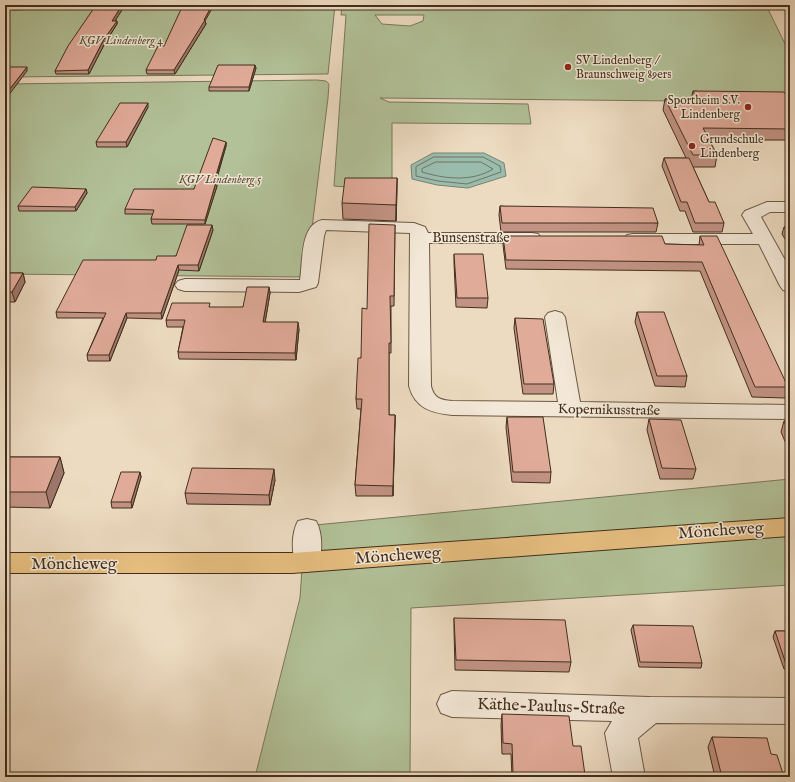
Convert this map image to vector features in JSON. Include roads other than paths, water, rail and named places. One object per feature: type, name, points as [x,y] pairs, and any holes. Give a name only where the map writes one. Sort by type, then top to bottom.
[{"type":"main road","name":"Möncheweg","points":[[5,563],[307,562],[790,526]]},
{"type":"street","points":[[790,207],[768,207],[751,215],[790,286]]},
{"type":"street","name":"Bunsenstraße","points":[[185,285],[299,286],[309,283],[315,236],[317,229],[322,225],[414,228],[419,231],[420,238],[420,386],[422,395],[428,403]]},
{"type":"street","name":"Bunsenstraße","points":[[420,238],[552,238]]},
{"type":"street","points":[[615,239],[765,240]]},
{"type":"street","points":[[555,317],[570,410]]},
{"type":"street","name":"Kopernikusstraße","points":[[428,403],[440,407],[452,408],[790,412]]},
{"type":"street","points":[[307,528],[307,562]]},
{"type":"street","name":"Käthe-Paulus-Straße","points":[[452,704],[598,707],[650,710],[790,711]]},
{"type":"street","name":"Käthe-Paulus-Straße","points":[[629,777],[621,733],[650,710]]},
{"type":"water","points":[[433,153],[484,153],[504,163],[506,176],[468,188],[437,185],[412,179],[411,165]]},
{"type":"place","name":"SV Lindenberg / Braunschweig 89ers","points":[[568,67]]},
{"type":"place","name":"Sportheim S.V. Lindenberg","points":[[748,107]]},
{"type":"place","name":"Grundschule Lindenberg","points":[[692,146]]},
{"type":"park label","name":"KGV Lindenberg 4","points":[[121,40]]},
{"type":"park label","name":"KGV Lindenberg 5","points":[[220,179]]}]
